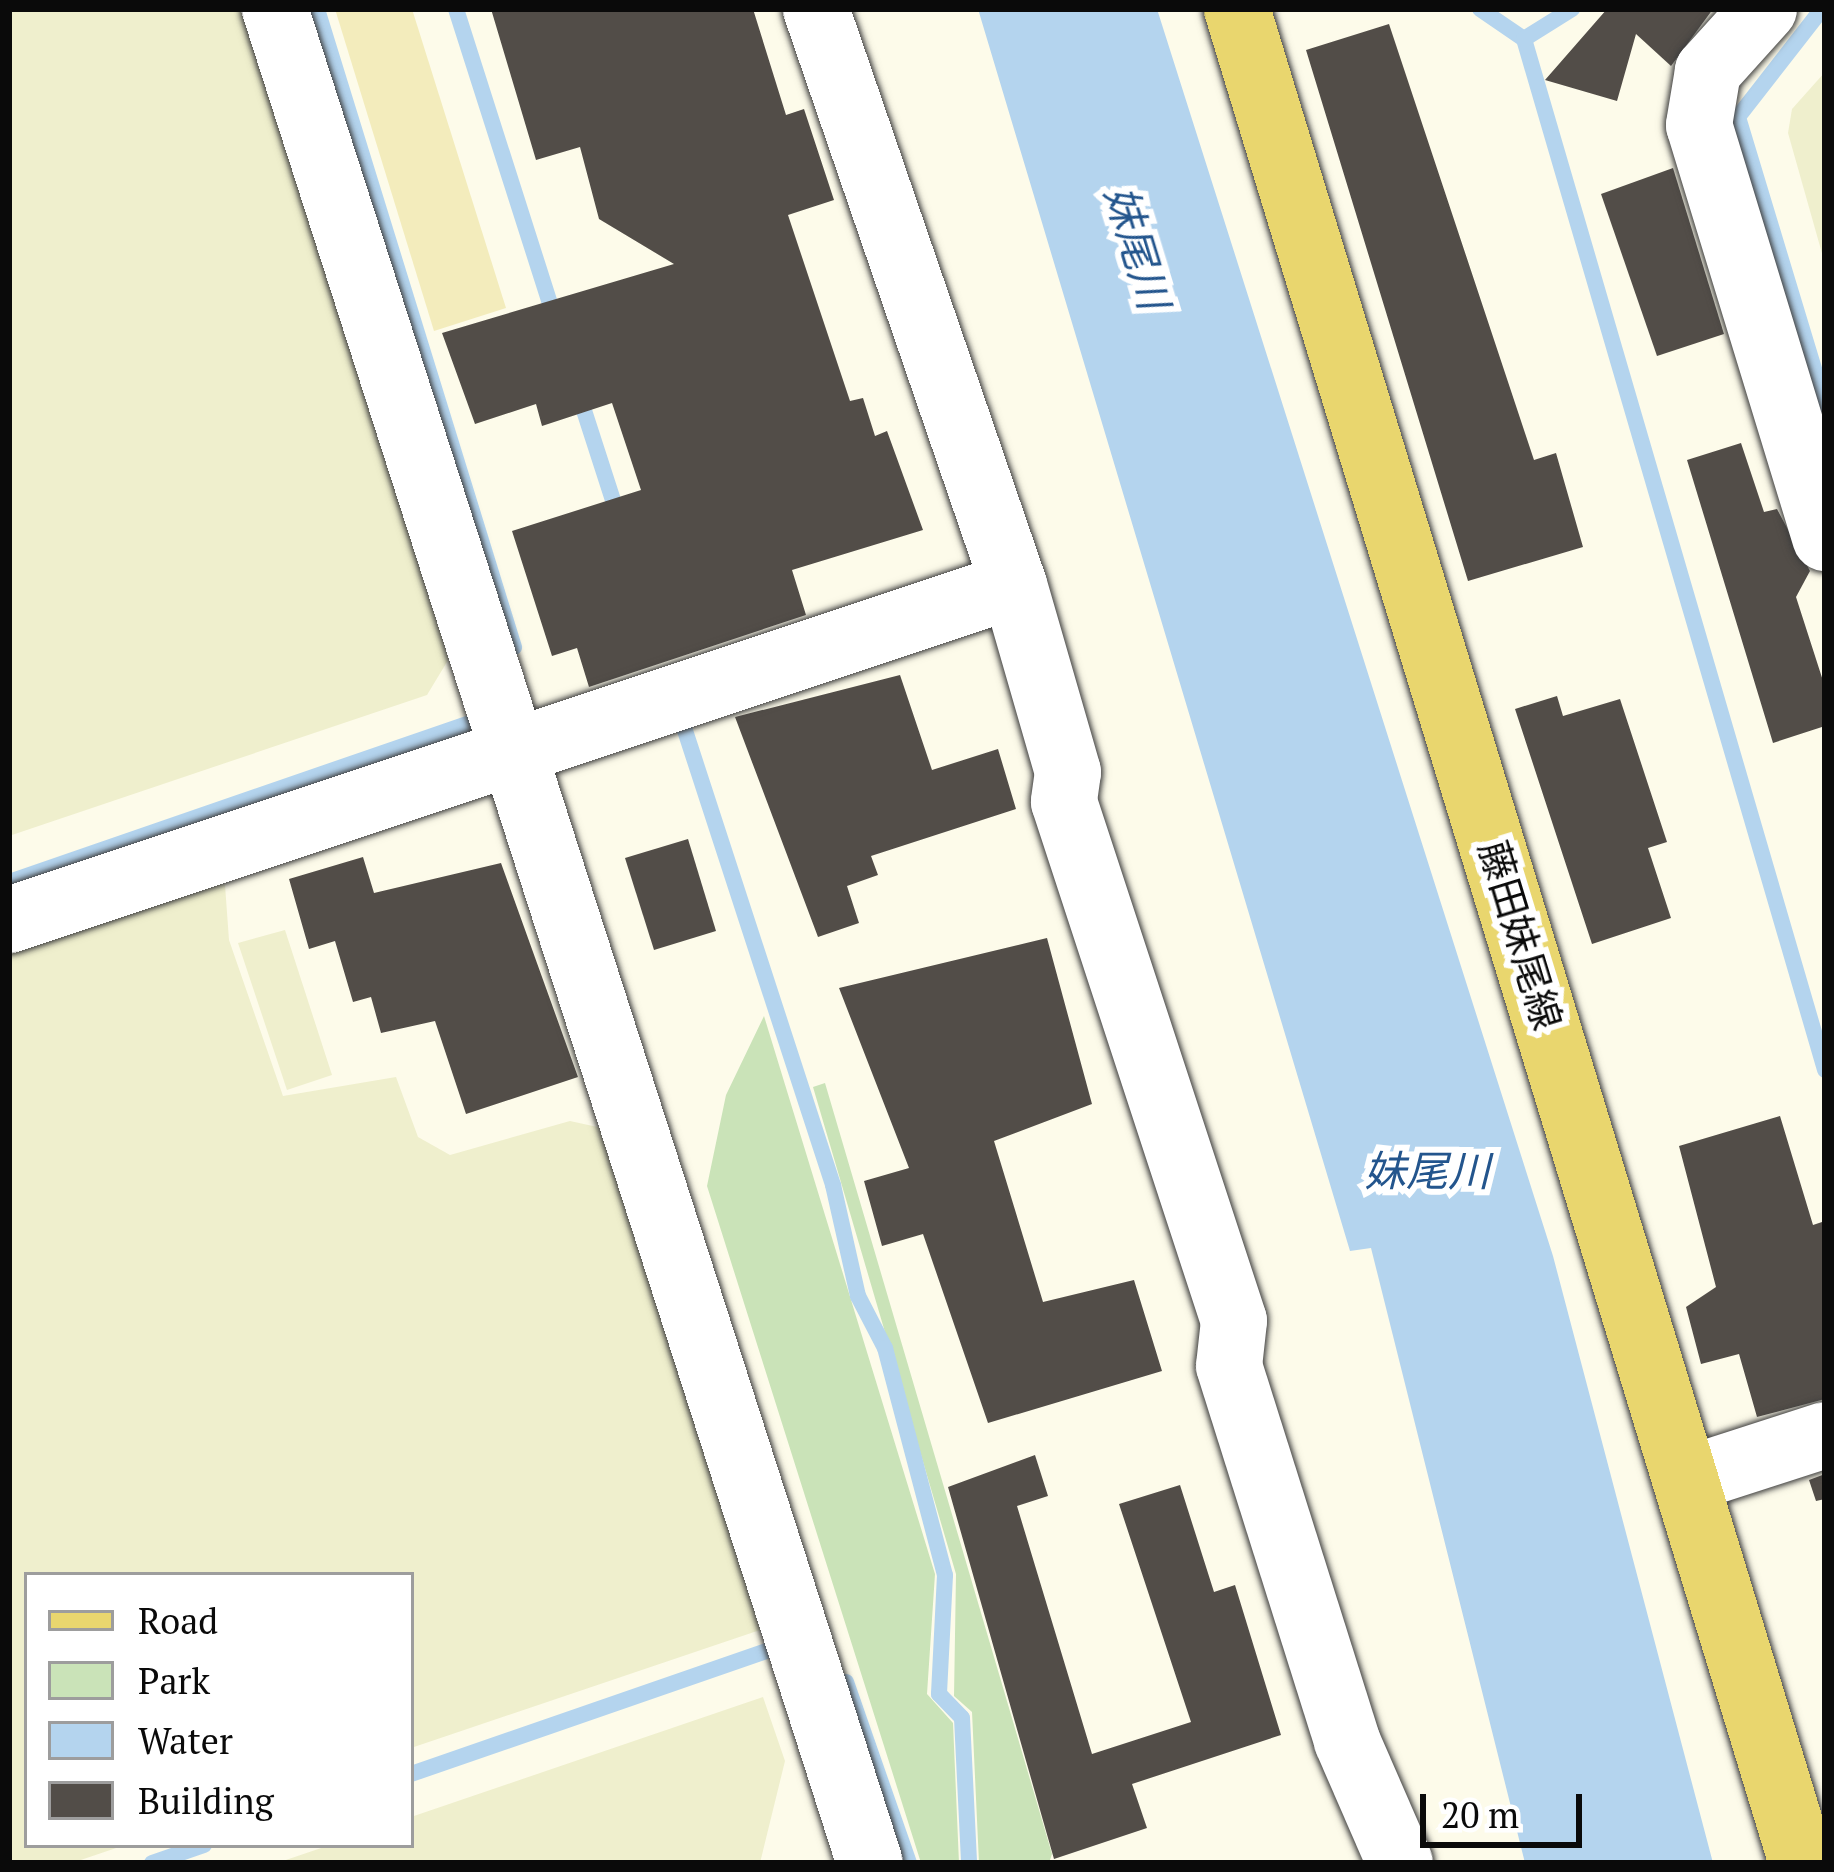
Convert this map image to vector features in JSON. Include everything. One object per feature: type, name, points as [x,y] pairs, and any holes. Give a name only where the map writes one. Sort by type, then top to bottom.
[{"type":"main road","name":"藤田妹尾線","points":[[1237,9],[1802,1863]]},
{"type":"street","points":[[274,9],[519,732],[870,1863]]},
{"type":"street","points":[[816,9],[1014,585],[1067,772],[1064,802],[1234,1321],[1229,1366],[1346,1741],[1400,1863]]},
{"type":"street","points":[[1764,9],[1708,70],[1699,125],[1825,538]]},
{"type":"street","points":[[9,920],[519,732],[676,699],[1014,585]]},
{"type":"street","points":[[1688,1479],[1825,1435]]},
{"type":"green space","points":[[9,9],[250,9],[453,652],[427,695],[9,836]]},
{"type":"green space","points":[[1825,72],[1825,264],[1788,133],[1792,109]]},
{"type":"green space","points":[[213,883],[225,885],[229,940],[283,1096],[396,1077],[418,1137],[450,1155],[570,1121],[602,1128],[763,1629],[414,1747],[414,1572],[24,1572],[24,1848],[116,1848],[72,1863],[9,1863],[9,950]]},
{"type":"green space","points":[[285,930],[332,1075],[287,1090],[238,943]]},
{"type":"green space","points":[[764,1016],[935,1574],[927,1694],[953,1723],[959,1863],[921,1863],[707,1186],[726,1095]]},
{"type":"green space","points":[[825,1083],[1052,1854],[1049,1863],[979,1863],[972,1712],[954,1696],[956,1574],[813,1087]]},
{"type":"green space","points":[[763,1697],[785,1761],[760,1863],[277,1863],[321,1848],[414,1848],[414,1816]]},
{"type":"sand","points":[[335,9],[412,9],[506,308],[434,331]]},
{"type":"water","name":"妹尾川","points":[[978,9],[1157,9],[1553,1256],[1713,1863],[1525,1863],[1371,1248],[1350,1251]]},
{"type":"building","points":[[491,9],[753,9],[786,115],[804,109],[834,200],[788,215],[850,401],[863,398],[875,436],[887,431],[923,530],[792,570],[806,615],[589,687],[577,648],[552,656],[512,531],[641,490],[612,403],[542,426],[536,404],[475,424],[442,333],[674,264],[599,219],[580,147],[536,160]]},
{"type":"building","points":[[1607,9],[1713,9],[1671,66],[1636,34],[1617,101],[1545,80]]},
{"type":"building","points":[[1389,24],[1534,460],[1556,453],[1583,547],[1468,581],[1306,50]]},
{"type":"building","points":[[1673,168],[1724,334],[1657,356],[1601,194]]},
{"type":"building","points":[[1741,443],[1764,512],[1777,509],[1810,571],[1796,597],[1825,687],[1825,726],[1773,743],[1687,460]]},
{"type":"building","points":[[900,675],[932,770],[998,749],[1016,809],[871,856],[878,875],[847,886],[859,923],[818,937],[735,717]]},
{"type":"building","points":[[1557,696],[1563,716],[1620,699],[1667,842],[1648,848],[1671,918],[1592,944],[1515,709]]},
{"type":"building","points":[[688,839],[716,931],[654,950],[625,858]]},
{"type":"building","points":[[363,857],[374,893],[501,863],[578,1077],[466,1114],[435,1021],[381,1033],[371,997],[353,1002],[335,941],[309,949],[289,879]]},
{"type":"building","points":[[1047,938],[1092,1104],[994,1141],[1043,1302],[1134,1280],[1162,1371],[988,1423],[923,1234],[882,1246],[864,1181],[909,1168],[839,988]]},
{"type":"building","points":[[1780,1116],[1813,1225],[1825,1221],[1825,1399],[1757,1417],[1739,1354],[1701,1364],[1686,1307],[1716,1287],[1679,1146]]},
{"type":"building","points":[[1035,1455],[1048,1496],[1017,1506],[1092,1754],[1191,1722],[1119,1504],[1180,1485],[1214,1592],[1235,1585],[1281,1735],[1132,1784],[1147,1828],[1054,1859],[948,1487]]},
{"type":"building","points":[[1825,1474],[1825,1499],[1816,1501],[1809,1480]]},
{"type":"waterway","points":[[317,9],[514,647]]},
{"type":"waterway","points":[[456,9],[555,319]]},
{"type":"waterway","points":[[1480,9],[1524,39],[1825,1070]]},
{"type":"waterway","points":[[1524,39],[1572,9]]},
{"type":"waterway","points":[[1822,9],[1738,117],[1825,405]]},
{"type":"waterway","points":[[579,395],[619,519]]},
{"type":"waterway","points":[[678,709],[833,1185],[858,1296],[885,1348],[945,1575],[939,1694],[962,1718],[969,1863]]},
{"type":"waterway","points":[[9,882],[490,716]]},
{"type":"waterway","points":[[414,1773],[766,1651]]},
{"type":"waterway","points":[[846,1682],[909,1863]]},
{"type":"waterway","points":[[152,1863],[195,1848]]}]
